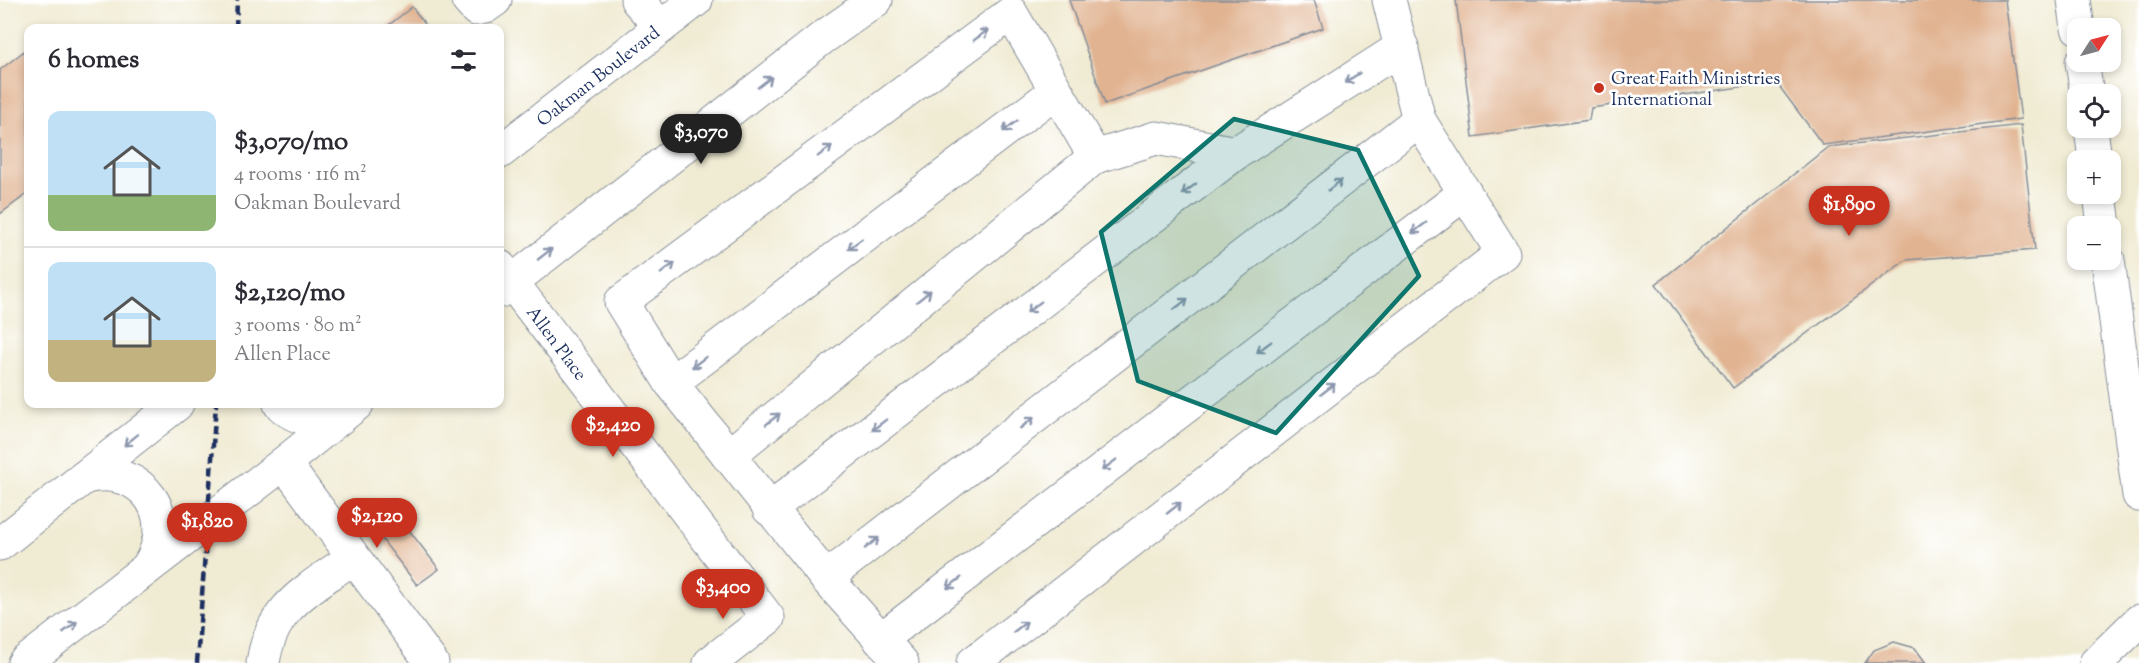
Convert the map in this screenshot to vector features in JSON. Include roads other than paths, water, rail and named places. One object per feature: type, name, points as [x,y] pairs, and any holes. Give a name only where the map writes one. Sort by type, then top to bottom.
[{"type":"street","points":[[468,0],[476,9],[485,7],[495,0]]},
{"type":"street","points":[[637,0],[661,27]]},
{"type":"street","name":"Oakman Boulevard","points":[[504,149],[696,0]]},
{"type":"street","points":[[504,279],[821,39],[876,0]]},
{"type":"street","points":[[974,663],[1503,253],[1419,120],[1389,0]]},
{"type":"street","points":[[2074,0],[2077,18]]},
{"type":"street","points":[[1095,157],[1011,13],[621,302],[671,383],[769,509],[891,651],[1465,193]]},
{"type":"street","points":[[769,509],[1236,153],[1402,47]]},
{"type":"street","points":[[671,383],[1056,91]]},
{"type":"street","points":[[826,578],[1419,120]]},
{"type":"street","points":[[728,456],[1095,157],[1156,138],[1236,153]]},
{"type":"street","points":[[2109,270],[2139,495]]},
{"type":"street","name":"Allen Place","points":[[504,281],[768,618],[710,663]]},
{"type":"street","points":[[0,544],[172,408]]},
{"type":"street","points":[[286,408],[298,416],[312,420],[350,410]]},
{"type":"street","points":[[24,663],[350,410]]},
{"type":"street","points":[[284,463],[352,558],[432,663]]},
{"type":"street","points":[[85,477],[105,474],[124,477],[146,492],[154,503],[161,529],[160,543],[148,567]]},
{"type":"street","points":[[263,663],[266,642],[282,611],[352,558]]},
{"type":"street","points":[[2096,663],[2139,621]]},
{"type":"railway","points":[[236,24],[237,0]]},
{"type":"railway","points":[[197,663],[216,408]]},
{"type":"place","name":"Great Faith Ministries International","points":[[1599,88]]}]
